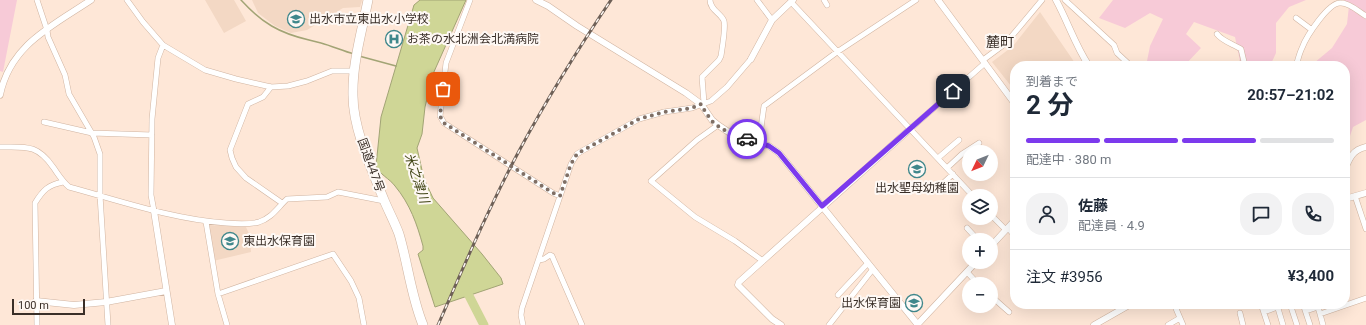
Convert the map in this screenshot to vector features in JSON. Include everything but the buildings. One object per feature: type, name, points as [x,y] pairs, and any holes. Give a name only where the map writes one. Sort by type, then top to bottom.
[{"type":"highway","name":"国道447号","points":[[368,0],[355,71],[353,96],[355,116],[360,137],[398,233],[423,325]]},
{"type":"street","points":[[37,0],[48,37],[65,75],[69,94],[92,133],[100,154],[100,195],[108,325]]},
{"type":"street","points":[[0,95],[4,80],[15,58],[24,48],[47,30],[92,0]]},
{"type":"street","points":[[127,0],[143,22],[163,45],[205,70],[271,87],[288,86],[307,81],[332,71],[355,71]]},
{"type":"street","points":[[470,0],[446,62],[440,116],[444,123],[560,196]]},
{"type":"street","points":[[536,0],[548,6],[577,26],[686,93],[702,104],[712,120],[718,125],[734,135],[759,142],[769,146],[779,153],[918,325],[970,269]]},
{"type":"street","points":[[702,104],[702,77],[719,60],[721,56],[725,29],[724,22],[710,4],[710,0]]},
{"type":"street","points":[[757,0],[772,20]]},
{"type":"street","points":[[759,142],[764,106],[838,52],[916,0]]},
{"type":"street","points":[[938,0],[1010,97]]},
{"type":"street","points":[[1056,0],[1080,53],[1086,61]]},
{"type":"street","points":[[1065,0],[1114,45],[1116,53],[1125,61]]},
{"type":"street","points":[[523,325],[521,315],[522,308],[571,164],[577,154],[639,119],[664,112],[692,108],[711,102],[727,87],[751,59],[772,20],[792,1],[967,189]]},
{"type":"street","points":[[781,325],[772,319],[738,285],[739,282],[822,206],[1006,43],[1039,1]]},
{"type":"street","points":[[1298,61],[1302,48],[1312,30],[1328,9],[1335,4],[1341,2],[1366,16]]},
{"type":"street","points":[[1296,18],[1312,30]]},
{"type":"street","points":[[1217,34],[1219,38],[1233,43],[1241,49],[1243,61]]},
{"type":"street","points":[[163,45],[158,58],[154,92],[151,195],[172,325]]},
{"type":"street","points":[[271,87],[263,97],[248,104],[230,150],[236,167],[246,178],[282,203]]},
{"type":"street","points":[[44,122],[92,133],[152,135]]},
{"type":"street","points":[[718,125],[697,140],[651,181],[696,217],[735,241],[763,261]]},
{"type":"street","points":[[938,158],[958,140]]},
{"type":"street","points":[[947,168],[962,154],[979,143]]},
{"type":"street","points":[[0,147],[31,148],[36,150],[48,160],[63,182],[69,186],[154,211],[206,222],[246,225],[260,222],[270,217],[287,199],[327,197],[338,192],[384,200]]},
{"type":"street","points":[[1350,157],[1355,150],[1366,147]]},
{"type":"street","points":[[939,187],[953,174]]},
{"type":"street","points":[[37,325],[36,203],[44,189],[63,182]]},
{"type":"street","points":[[1350,198],[1366,193]]},
{"type":"street","points":[[1355,196],[1366,229]]},
{"type":"street","points":[[998,221],[1010,232]]},
{"type":"street","points":[[206,222],[218,294],[227,325]]},
{"type":"street","points":[[998,239],[1010,226]]},
{"type":"street","points":[[967,228],[972,233]]},
{"type":"street","points":[[218,294],[333,254],[351,281],[359,298],[364,325]]},
{"type":"street","points":[[539,260],[550,255],[552,256],[582,325]]},
{"type":"street","points":[[838,295],[868,263]]},
{"type":"street","points":[[828,325],[873,269]]},
{"type":"street","points":[[967,272],[972,277]]},
{"type":"street","points":[[36,301],[74,305],[106,302],[166,290]]},
{"type":"street","points":[[1350,304],[1366,298]]},
{"type":"street","points":[[998,302],[1009,312]]},
{"type":"street","points":[[1094,325],[1122,309]]},
{"type":"street","points":[[1176,309],[1183,325]]},
{"type":"street","points":[[1263,309],[1268,325]]},
{"type":"street","points":[[1264,312],[1270,309]]},
{"type":"street","points":[[1278,309],[1283,325]]},
{"type":"street","points":[[1291,309],[1296,325]]},
{"type":"street","points":[[1305,309],[1310,325]]},
{"type":"street","points":[[1306,312],[1312,309]]},
{"type":"street","points":[[1318,309],[1324,325]]},
{"type":"street","points":[[1320,314],[1334,309]]},
{"type":"street","points":[[1240,313],[1243,325]]},
{"type":"street","points":[[1168,325],[1180,318]]},
{"type":"shaded area","points":[[0,0],[17,0],[3,72],[0,71]]},
{"type":"shaded area","points":[[205,0],[234,0],[246,21],[224,33]]},
{"type":"shaded area","name":"出水市立東出水小学校","points":[[252,0],[362,0],[360,7],[343,8],[307,30],[291,33],[275,26],[258,13]]},
{"type":"shaded area","points":[[1113,0],[1306,0],[1289,7],[1276,23],[1276,53],[1272,61],[1240,61],[1235,37],[1194,22],[1186,34],[1201,48],[1189,61],[1147,61],[1150,46],[1163,19],[1150,13],[1125,28],[1099,18]]},
{"type":"shaded area","points":[[1344,0],[1366,0],[1366,120],[1353,127],[1350,136],[1350,61],[1316,61],[1332,48],[1347,24],[1349,6]]},
{"type":"shaded area","points":[[1040,12],[1074,61],[1010,61],[1010,85],[992,62],[1013,46]]},
{"type":"shaded area","name":"東出水保育園","points":[[208,225],[246,227],[250,236],[251,252],[213,261]]},
{"type":"water","points":[[420,0],[466,0],[433,74],[425,107],[422,134],[417,148],[424,179],[433,198],[482,254],[501,278],[503,284],[435,307],[418,254],[423,250],[423,246],[412,214],[405,200],[393,183],[377,169],[376,166],[381,117],[414,5]]},
{"type":"waterway","points":[[241,0],[256,15],[280,30],[354,54]]},
{"type":"waterway","points":[[359,56],[396,66]]},
{"type":"waterway","name":"米之津川","points":[[464,286],[484,325]]},
{"type":"railway","points":[[438,325],[487,215],[519,151],[563,74],[611,0]]},
{"type":"way so far","points":[[443,89],[440,116],[444,123],[560,196],[571,164],[577,154],[639,119],[664,112],[692,108],[701,104],[712,120],[718,125],[734,135],[747,139]]},
{"type":"place","name":"出水市立東出水小学校","points":[[296,19]]},
{"type":"place","name":"お茶の水北洲会北満病院","points":[[394,39]]},
{"type":"place","name":"出水聖母幼稚園","points":[[917,169]]},
{"type":"place","name":"東出水保育園","points":[[230,241]]},
{"type":"place","name":"出水保育園","points":[[914,303]]},
{"type":"district","name":"麓町","points":[[1000,42]]},
{"type":"route","points":[[747,139],[769,146],[779,153],[822,206],[953,91]]}]
